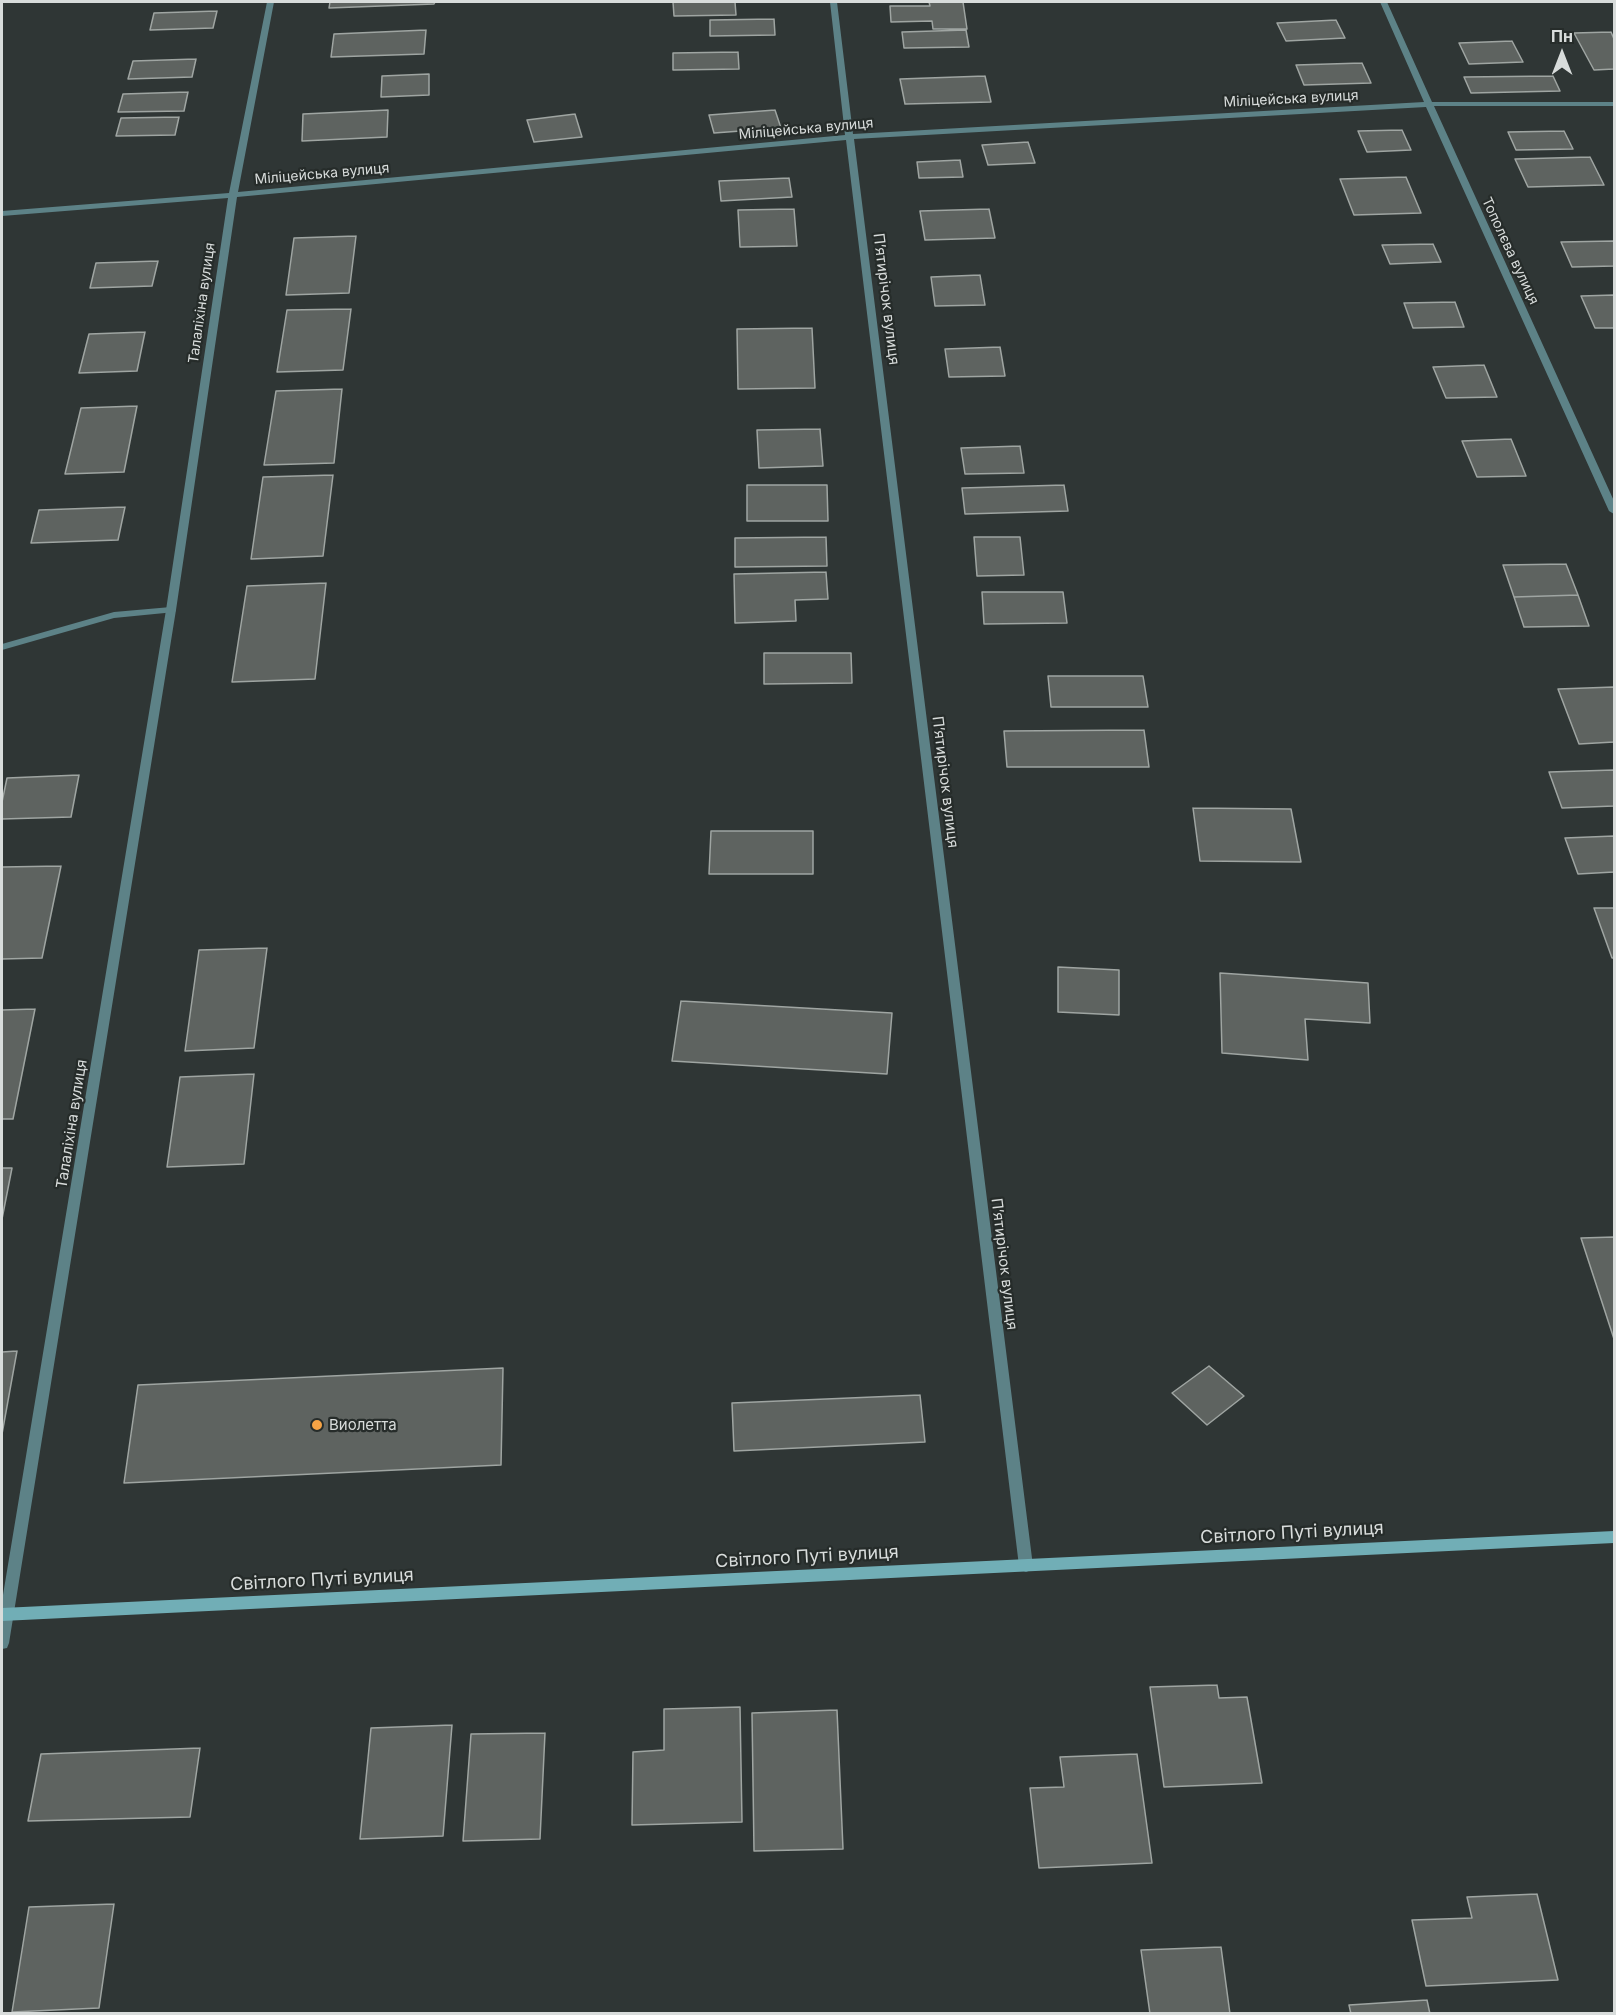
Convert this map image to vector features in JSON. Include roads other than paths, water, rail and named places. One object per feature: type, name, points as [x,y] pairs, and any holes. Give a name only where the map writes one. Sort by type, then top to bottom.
[{"type":"main road","name":"Світлого Путі вулиця","points":[[5,1614],[1614,1537]]},
{"type":"street","name":"Талаліхіна вулиця","points":[[2,1642],[171,610],[233,195],[270,2]]},
{"type":"street","name":"П’ятирічок вулиця","points":[[833,2],[1026,1566]]},
{"type":"street","name":"Тополєва вулиця","points":[[1383,2],[1614,511]]},
{"type":"street","name":"Міліцейська вулиця","points":[[2,213],[233,195],[851,138],[1428,104],[1614,104]]},
{"type":"street","points":[[2,647],[114,615],[171,610]]},
{"type":"place","name":"Виолетта","points":[[317,1425]]}]
